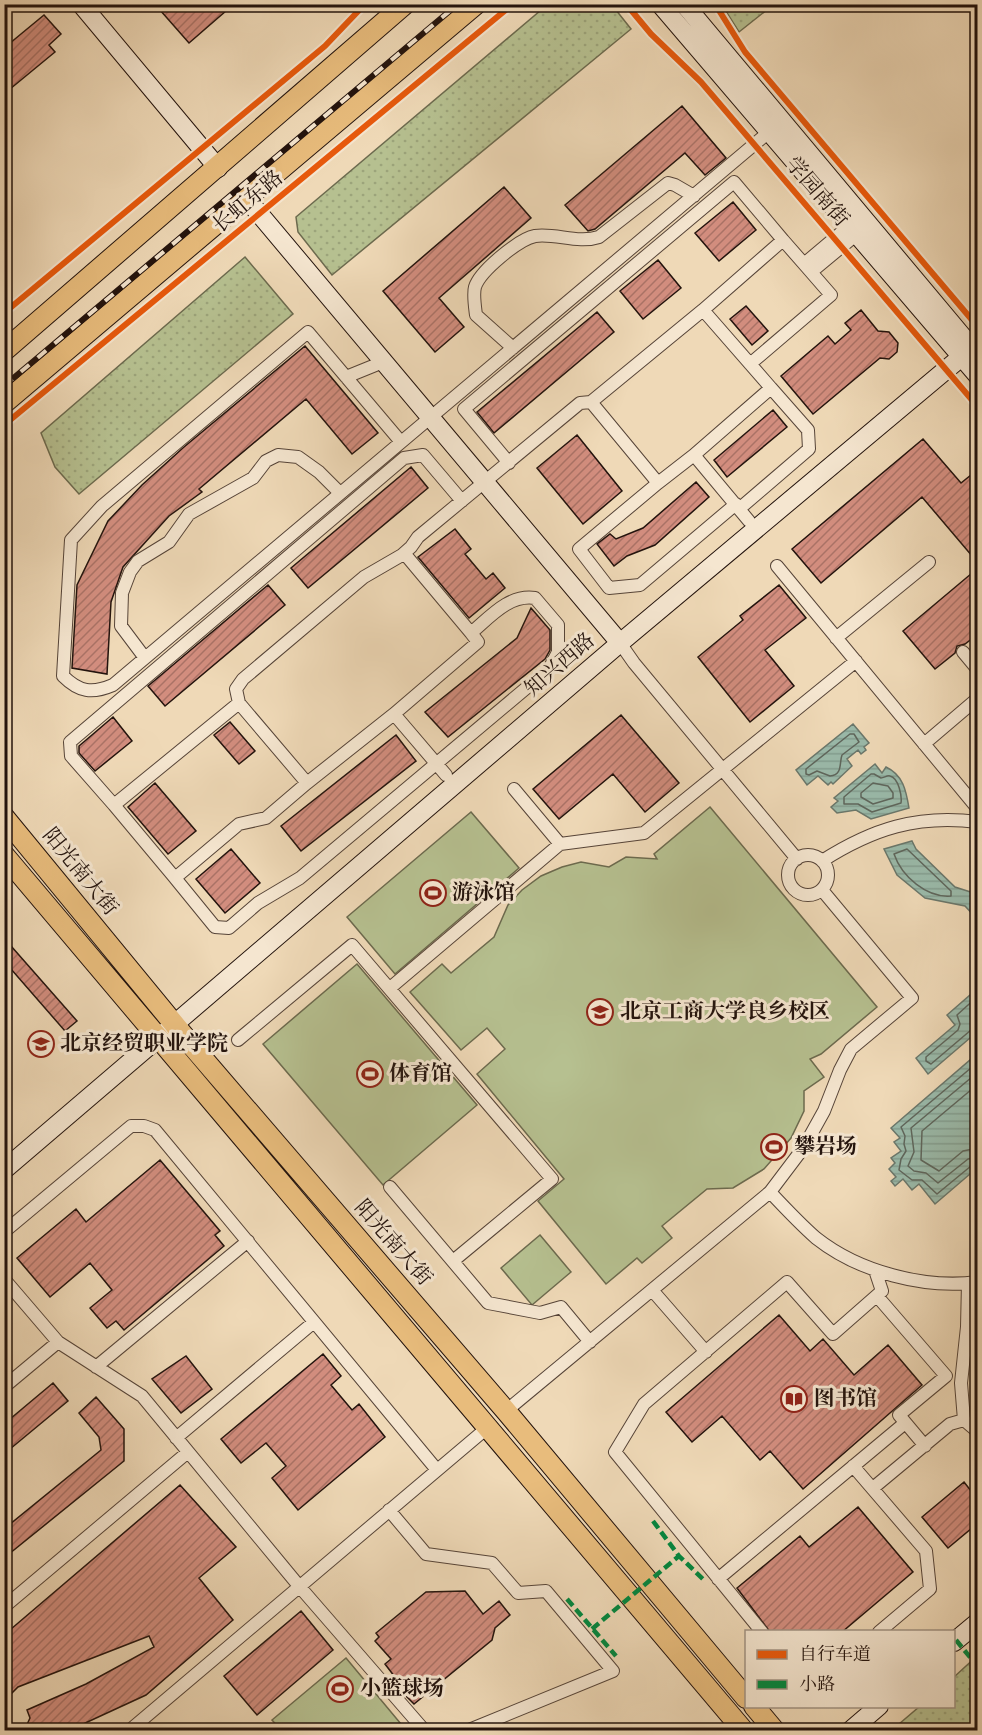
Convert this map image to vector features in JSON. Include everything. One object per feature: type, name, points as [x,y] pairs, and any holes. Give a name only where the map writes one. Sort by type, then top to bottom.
[{"type":"main road","points":[[4,351],[405,4]]},
{"type":"main road","name":"长虹东路","points":[[4,402],[476,4]]},
{"type":"main road","name":"阳光南大街","points":[[4,818],[174,1025],[506,1411],[745,1696]]},
{"type":"main road","points":[[4,855],[743,1731]]},
{"type":"main road","points":[[755,1708],[774,1731]]},
{"type":"street","points":[[81,4],[218,168]]},
{"type":"street","name":"学园南街","points":[[660,4],[853,230],[972,351]]},
{"type":"street","name":"学园南街","points":[[684,4],[972,351],[978,376]]},
{"type":"street","points":[[401,442],[308,332],[102,506],[71,540],[63,676],[73,686],[89,690],[101,690],[113,685],[769,132]]},
{"type":"street","points":[[509,463],[464,409],[734,182],[831,295],[750,364]]},
{"type":"street","points":[[513,348],[476,315],[475,287],[486,270],[525,239],[537,236],[590,240],[599,237],[668,183],[694,196]]},
{"type":"street","points":[[246,198],[620,643],[797,859]]},
{"type":"street","points":[[808,268],[853,230]]},
{"type":"street","points":[[307,783],[238,703],[236,689],[243,679],[364,577],[404,554],[418,537],[580,403],[591,402],[703,310],[783,240]]},
{"type":"street","points":[[703,310],[808,430],[809,449],[640,585],[609,588],[579,549],[694,455],[771,388]]},
{"type":"street","name":"知兴西路","points":[[4,1170],[620,643],[972,351]]},
{"type":"street","points":[[346,377],[383,362]]},
{"type":"street","points":[[591,402],[658,483]]},
{"type":"street","points":[[144,658],[121,626],[122,593],[130,572],[138,561],[169,542],[189,514],[254,478],[266,461],[278,455],[298,457],[319,472],[340,493]]},
{"type":"street","points":[[462,501],[423,455],[404,458],[70,742],[71,756],[215,927],[229,928],[258,903],[300,878],[549,669],[558,651],[558,625],[535,598],[524,596],[509,601],[471,633]]},
{"type":"street","points":[[694,455],[749,521]]},
{"type":"street","points":[[175,878],[239,824],[266,818],[478,642],[404,554]]},
{"type":"street","points":[[836,638],[929,562]]},
{"type":"street","points":[[777,566],[978,809]]},
{"type":"street","points":[[963,652],[978,670]]},
{"type":"street","points":[[390,988],[560,844],[644,833],[855,661]]},
{"type":"street","points":[[924,744],[978,698]]},
{"type":"street","points":[[114,806],[238,703]]},
{"type":"street","points":[[394,714],[446,775]]},
{"type":"street","points":[[514,789],[560,844]]},
{"type":"street","points":[[822,861],[849,844],[879,831],[915,822],[951,818],[978,822]]},
{"type":"street","points":[[810,856],[822,861],[826,866],[828,879],[822,890],[810,895],[797,892],[788,876],[793,863],[797,859],[810,856]]},
{"type":"street","points":[[506,1411],[770,1192],[814,1130],[851,1049],[912,998],[822,890]]},
{"type":"street","points":[[238,1040],[352,945],[552,1179],[453,1261]]},
{"type":"street","points":[[4,1232],[131,1126],[144,1126],[155,1130],[437,1470]]},
{"type":"street","points":[[390,1187],[488,1302],[540,1313],[561,1307],[590,1342]]},
{"type":"street","points":[[770,1192],[817,1238],[842,1255],[875,1270],[939,1284],[973,1283],[961,1383],[964,1420],[978,1432]]},
{"type":"street","points":[[96,1367],[248,1242]]},
{"type":"street","points":[[760,1630],[615,1452],[644,1404],[787,1282],[833,1334],[882,1291],[875,1270]]},
{"type":"street","points":[[4,1279],[58,1342],[142,1396],[299,1586],[424,1731]]},
{"type":"street","points":[[652,1290],[706,1352]]},
{"type":"street","points":[[878,1296],[946,1376],[898,1415],[925,1446]]},
{"type":"street","points":[[176,1438],[314,1322]]},
{"type":"street","points":[[4,1387],[58,1342]]},
{"type":"street","points":[[873,1488],[950,1424],[964,1420]]},
{"type":"street","points":[[718,1579],[905,1423]]},
{"type":"street","points":[[129,1731],[487,1428]]},
{"type":"street","points":[[4,1607],[188,1452]]},
{"type":"street","points":[[853,1466],[926,1551],[930,1589],[881,1630]]},
{"type":"street","points":[[389,1510],[426,1554],[492,1563],[518,1593],[546,1591],[613,1671],[469,1731]]},
{"type":"street","points":[[955,1641],[978,1622]]},
{"type":"street","points":[[851,1731],[878,1708]]},
{"type":"green space","points":[[547,5],[612,5],[631,29],[332,275],[298,232],[296,217]]},
{"type":"green space","points":[[722,5],[773,5],[739,32]]},
{"type":"green space","points":[[245,257],[293,314],[79,494],[55,467],[41,433]]},
{"type":"green space","points":[[710,807],[877,1007],[821,1054],[810,1059],[824,1077],[804,1091],[804,1111],[791,1138],[764,1169],[733,1188],[707,1189],[662,1226],[672,1238],[642,1263],[637,1258],[606,1284],[538,1201],[564,1179],[477,1074],[505,1049],[487,1028],[461,1050],[410,992],[442,964],[451,973],[494,937],[508,905],[522,890],[541,876],[581,862],[609,867],[626,857],[657,859],[654,854]]},
{"type":"green space","name":"游泳馆","points":[[471,812],[519,868],[395,974],[347,917]]},
{"type":"green space","name":"体育馆","points":[[357,964],[477,1105],[383,1185],[263,1044]]},
{"type":"green space","points":[[540,1235],[571,1272],[532,1305],[501,1268]]},
{"type":"green space","points":[[977,1656],[977,1730],[892,1730],[918,1708],[955,1708],[955,1676]]},
{"type":"green space","name":"小篮球场","points":[[346,1658],[406,1730],[281,1730],[272,1720]]},
{"type":"water","points":[[853,724],[869,743],[864,747],[866,750],[861,754],[858,750],[847,759],[852,766],[833,784],[831,782],[828,785],[818,776],[807,785],[796,770]]},
{"type":"water","points":[[875,764],[882,773],[886,767],[900,779],[905,789],[909,808],[871,819],[856,810],[837,813],[831,807],[838,801],[834,798]]},
{"type":"water","points":[[912,841],[916,849],[955,887],[977,894],[977,919],[965,906],[925,898],[897,875],[884,849]]},
{"type":"water","points":[[977,989],[977,1032],[928,1074],[916,1058],[955,1025],[947,1015]]},
{"type":"water","points":[[977,1054],[977,1168],[935,1204],[919,1184],[912,1190],[903,1179],[895,1186],[891,1181],[896,1177],[889,1169],[895,1163],[891,1158],[901,1151],[894,1142],[900,1138],[891,1128]]},
{"type":"building","points":[[166,4],[234,4],[189,43],[160,10]]},
{"type":"building","points":[[44,15],[61,34],[49,45],[55,52],[4,94],[4,48]]},
{"type":"building","points":[[682,106],[726,158],[705,175],[685,153],[595,229],[588,231],[565,205]]},
{"type":"building","points":[[504,187],[531,218],[439,298],[464,327],[435,352],[383,291]]},
{"type":"building","points":[[733,202],[756,230],[719,261],[695,233]]},
{"type":"building","points":[[658,260],[681,288],[643,319],[620,291]]},
{"type":"building","points":[[746,306],[768,331],[752,345],[730,319]]},
{"type":"building","points":[[861,310],[878,331],[889,332],[898,343],[897,352],[889,359],[880,358],[813,414],[781,376],[828,336],[835,344],[851,330],[845,323]]},
{"type":"building","points":[[597,312],[614,332],[494,433],[477,412]]},
{"type":"building","points":[[305,346],[378,433],[352,454],[306,399],[199,489],[202,492],[169,516],[123,567],[111,602],[107,674],[72,668],[77,585],[108,521],[142,485],[184,447]]},
{"type":"building","points":[[773,410],[787,427],[727,477],[714,460]]},
{"type":"building","points":[[577,435],[622,491],[583,524],[537,468]]},
{"type":"building","points":[[923,439],[961,483],[971,475],[978,483],[978,563],[922,497],[821,583],[792,549]]},
{"type":"building","points":[[411,467],[428,488],[308,588],[291,568]]},
{"type":"building","points":[[696,482],[709,497],[655,545],[627,556],[614,566],[597,544],[610,534],[616,539],[643,528]]},
{"type":"building","points":[[455,529],[471,549],[465,554],[486,579],[493,573],[505,588],[469,618],[418,557]]},
{"type":"building","points":[[978,568],[978,634],[965,644],[957,646],[955,653],[935,669],[903,631]]},
{"type":"building","points":[[268,585],[285,605],[165,706],[148,686]]},
{"type":"building","points":[[779,585],[806,618],[765,650],[794,686],[750,722],[698,657],[743,620],[740,616]]},
{"type":"building","points":[[531,608],[550,630],[550,650],[545,659],[448,737],[425,712],[517,638]]},
{"type":"building","points":[[621,715],[679,783],[645,812],[613,774],[559,819],[533,789]]},
{"type":"building","points":[[113,717],[132,741],[95,771],[79,753],[79,746]]},
{"type":"building","points":[[230,722],[255,751],[239,764],[214,735]]},
{"type":"building","points":[[396,735],[416,761],[301,851],[281,826]]},
{"type":"building","points":[[155,783],[196,831],[168,854],[128,807]]},
{"type":"building","points":[[231,849],[260,883],[225,913],[196,879]]},
{"type":"building","points":[[4,938],[77,1021],[65,1031],[4,961]]},
{"type":"building","points":[[160,1160],[220,1231],[215,1235],[224,1246],[124,1330],[116,1321],[107,1328],[90,1308],[112,1290],[90,1263],[50,1297],[17,1258],[76,1209],[86,1222]]},
{"type":"building","name":"图书馆","points":[[779,1315],[810,1351],[823,1339],[854,1375],[888,1345],[922,1385],[803,1489],[770,1451],[760,1460],[722,1416],[692,1442],[666,1412]]},
{"type":"building","points":[[323,1354],[341,1376],[331,1385],[352,1410],[359,1404],[385,1437],[298,1510],[272,1478],[286,1466],[266,1443],[241,1463],[221,1439]]},
{"type":"building","points":[[186,1356],[212,1389],[181,1413],[152,1379]]},
{"type":"building","points":[[53,1383],[68,1401],[4,1454],[4,1424]]},
{"type":"building","points":[[96,1397],[124,1429],[124,1461],[4,1558],[4,1529],[101,1450],[99,1437],[79,1413]]},
{"type":"building","points":[[964,1482],[975,1496],[972,1499],[978,1505],[978,1523],[948,1548],[922,1517]]},
{"type":"building","points":[[180,1485],[236,1547],[199,1578],[233,1620],[146,1695],[68,1731],[24,1731],[30,1718],[27,1710],[86,1684],[154,1647],[149,1636],[18,1687],[4,1701],[4,1635]]},
{"type":"building","points":[[858,1507],[913,1572],[844,1630],[768,1630],[737,1588],[800,1536],[809,1547]]},
{"type":"building","points":[[465,1591],[483,1614],[499,1601],[510,1615],[495,1628],[492,1640],[414,1704],[398,1688],[401,1685],[385,1664],[391,1659],[375,1641],[379,1637],[376,1633],[426,1592]]},
{"type":"building","points":[[301,1611],[333,1650],[257,1715],[224,1676]]},
{"type":"railway","points":[[4,386],[458,4]]},
{"type":"marked path","points":[[653,1521],[679,1556],[704,1580]]},
{"type":"marked path","points":[[592,1629],[679,1556]]},
{"type":"marked path","points":[[567,1599],[616,1656]]},
{"type":"marked path","points":[[956,1640],[978,1667]]},
{"type":"cycle path","points":[[4,313],[325,46],[365,4]]},
{"type":"cycle path","points":[[4,425],[513,4]]},
{"type":"cycle path","points":[[626,4],[651,34],[701,82],[978,407]]},
{"type":"cycle path","points":[[715,4],[745,52],[978,327]]},
{"type":"place","name":"游泳馆","points":[[433,893]]},
{"type":"place","name":"北京工商大学良乡校区","points":[[600,1012]]},
{"type":"place","name":"北京经贸职业学院","points":[[41,1044]]},
{"type":"place","name":"体育馆","points":[[370,1074]]},
{"type":"place","name":"攀岩场","points":[[774,1147]]},
{"type":"place","name":"图书馆","points":[[794,1399]]},
{"type":"place","name":"小篮球场","points":[[340,1689]]}]
